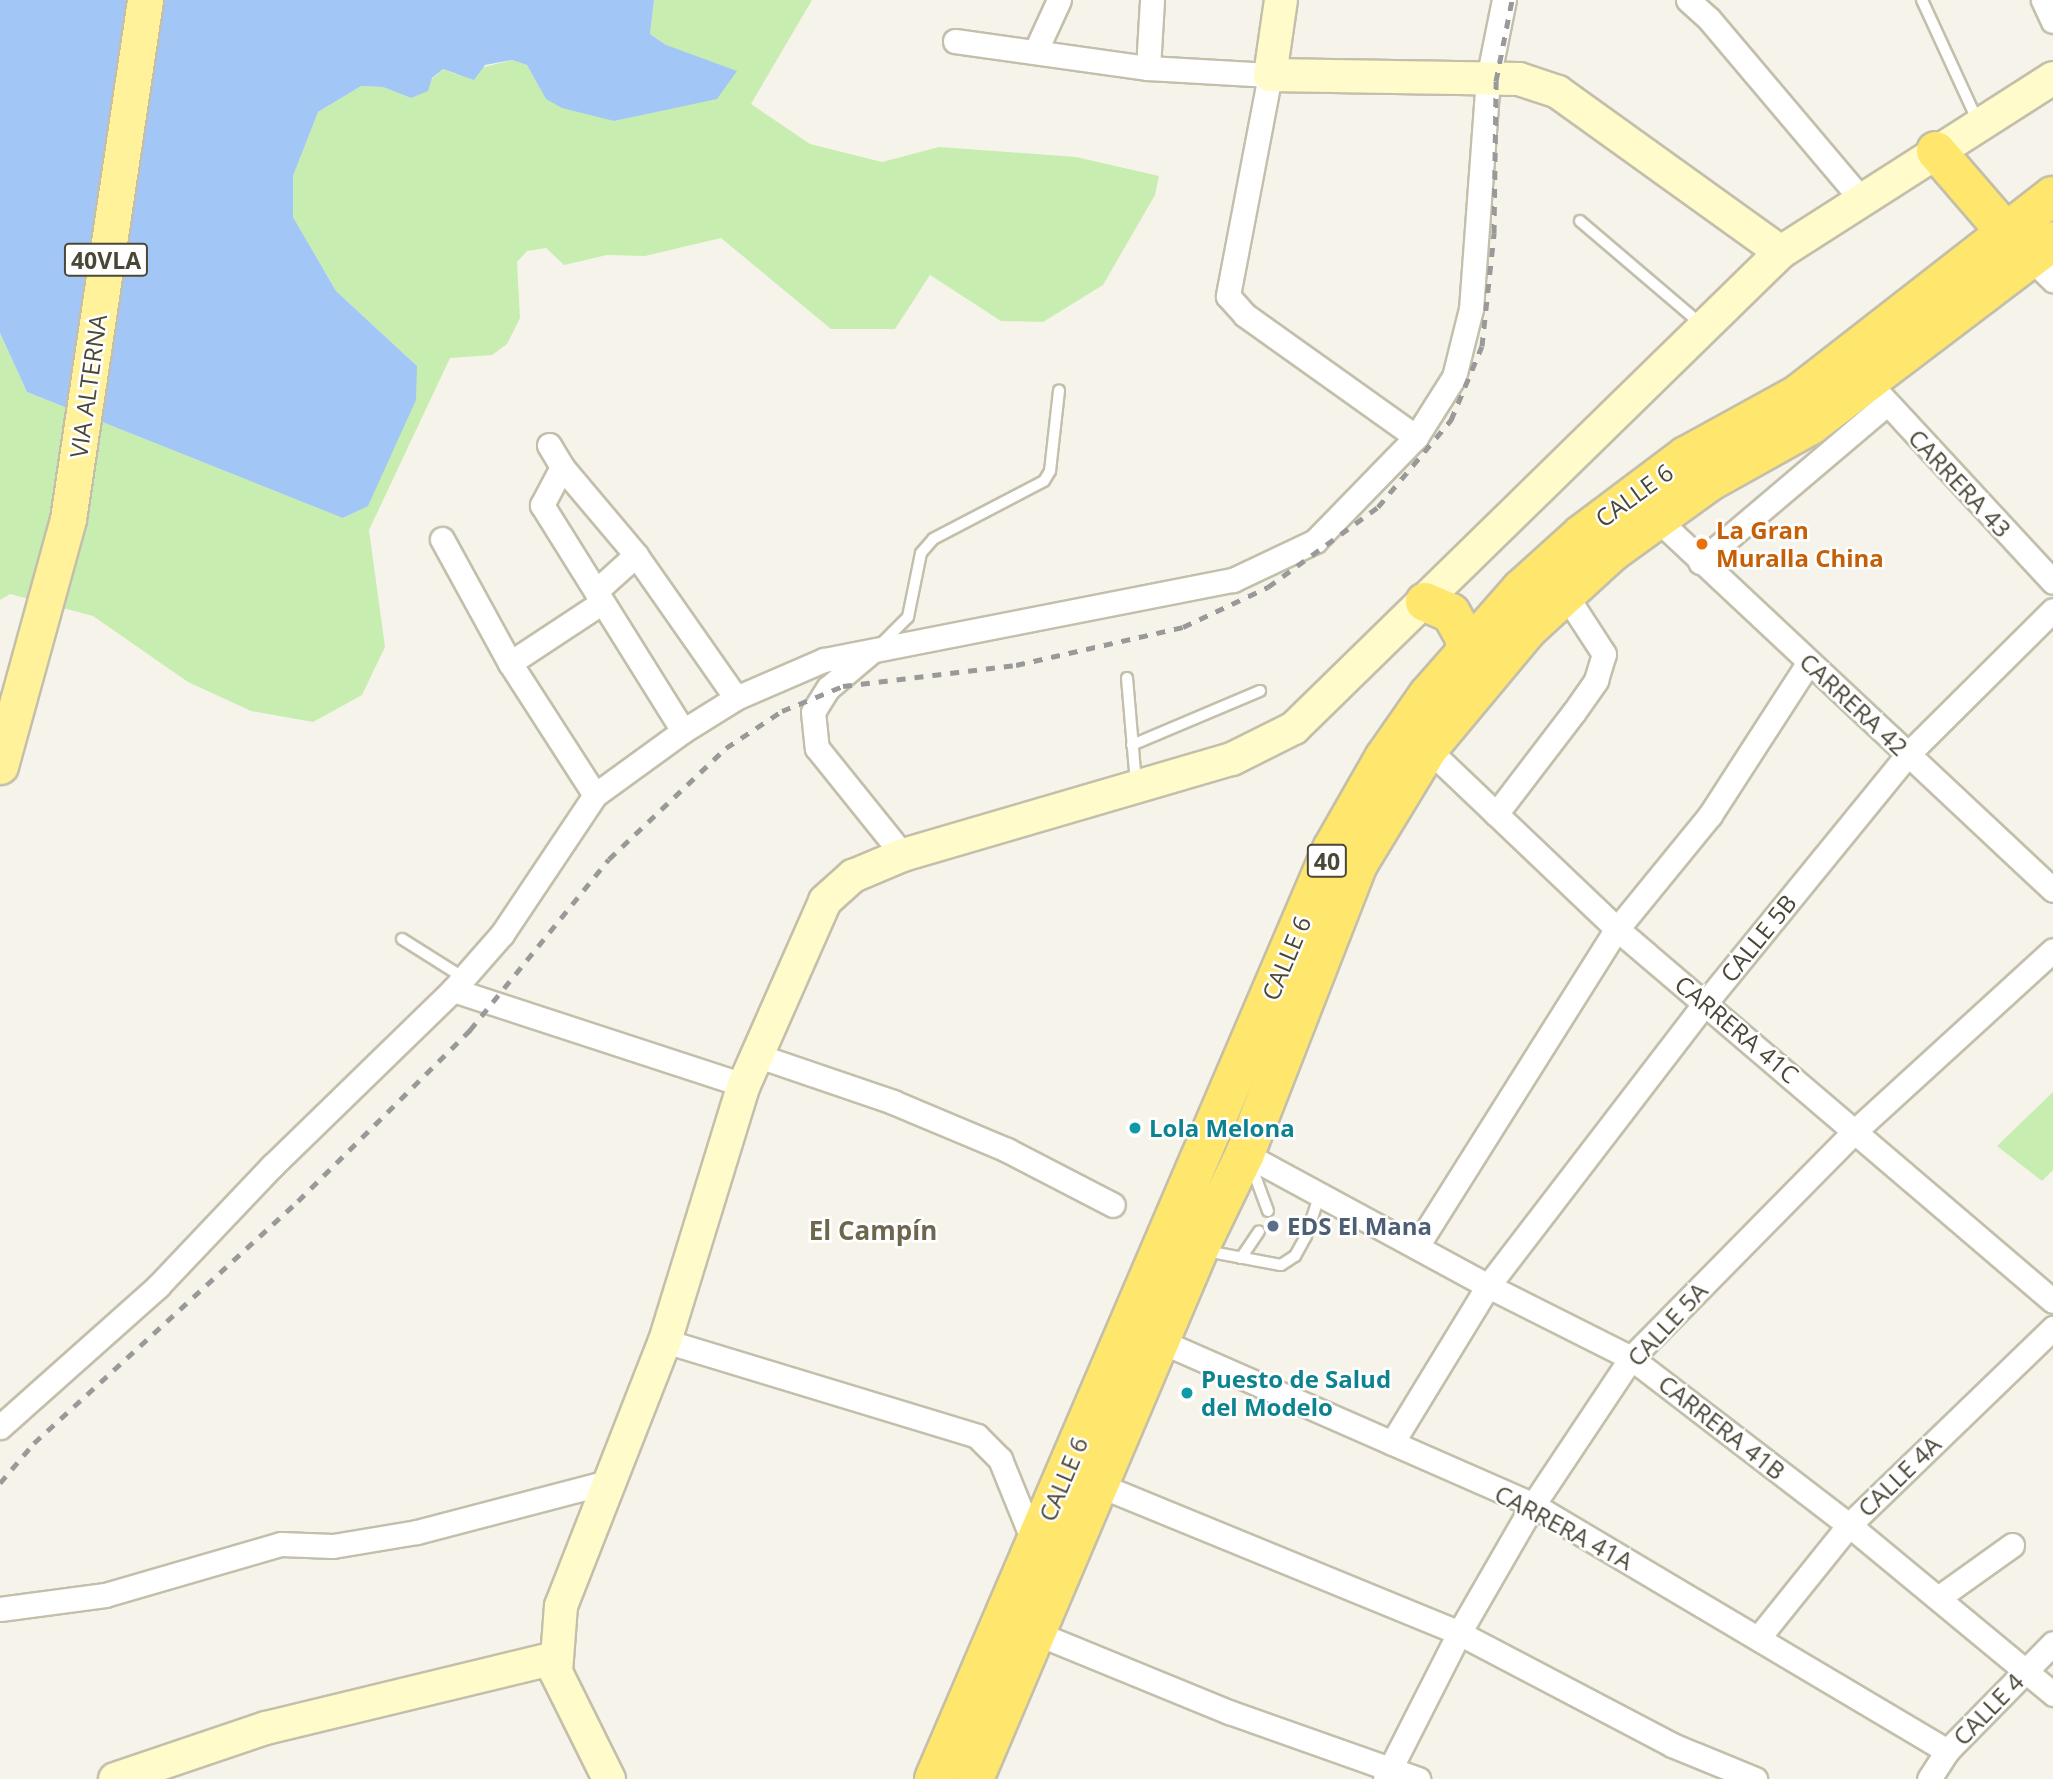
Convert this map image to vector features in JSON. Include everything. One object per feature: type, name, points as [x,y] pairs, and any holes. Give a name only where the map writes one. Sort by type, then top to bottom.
[{"type":"highway","points":[[1936,151],[2035,252]]},
{"type":"highway","name":"CALLE 6","points":[[974,1779],[1199,1249],[1245,1153],[1357,866],[1428,749],[1468,696],[1565,594],[1656,518],[1709,482],[1811,425],[1877,393],[2035,252],[2053,196]]},
{"type":"highway","name":"CALLE 6","points":[[934,1779],[1332,849],[1384,758],[1465,650],[1521,589],[1581,534],[1686,456],[1797,395],[2035,252]]},
{"type":"highway","points":[[1425,602],[1451,614],[1465,638],[1465,650]]},
{"type":"main road","name":"VIA ALTERNA","points":[[0,765],[68,519],[145,0]]},
{"type":"main road","points":[[1281,0],[1270,75],[1519,79],[1558,92],[1782,252]]},
{"type":"main road","points":[[609,1779],[561,1686],[555,1658],[561,1606],[607,1482],[665,1341],[744,1085],[825,901],[853,876],[903,855],[1232,760],[1294,728],[1782,252],[1860,198],[2053,78]]},
{"type":"main road","points":[[115,1779],[266,1728],[555,1658]]},
{"type":"street","points":[[1036,50],[1059,0]]},
{"type":"street","points":[[1148,68],[1152,0]]},
{"type":"street","points":[[0,1427],[158,1286],[272,1166],[459,984],[502,934],[595,794],[683,730],[736,698],[824,660],[1233,580],[1315,541],[1416,437],[1454,377],[1471,309],[1488,79],[1504,0]]},
{"type":"street","points":[[1688,0],[1709,19],[1860,198]]},
{"type":"street","points":[[2043,0],[2053,20]]},
{"type":"street","points":[[955,41],[1036,50],[1148,68],[1270,75],[1228,296],[1245,315],[1416,437]]},
{"type":"street","points":[[1700,562],[1877,393]]},
{"type":"street","name":"CARRERA 43","points":[[1877,393],[2053,582]]},
{"type":"street","points":[[549,445],[562,467],[636,555],[736,698]]},
{"type":"street","points":[[562,467],[542,505],[683,730]]},
{"type":"street","name":"CARRERA 42","points":[[1656,518],[2053,890]]},
{"type":"street","points":[[442,539],[510,663],[595,794]]},
{"type":"street","points":[[510,663],[599,597],[636,555]]},
{"type":"street","points":[[1496,814],[1596,680],[1604,654],[1565,594]]},
{"type":"street","name":"CALLE 5B","points":[[1392,1443],[1488,1286],[1706,1002],[1908,754],[2053,610]]},
{"type":"street","points":[[874,650],[828,688],[813,712],[817,748],[903,855]]},
{"type":"street","points":[[1417,1246],[1617,929],[1710,815],[1775,708],[1809,662]]},
{"type":"street","name":"CARRERA 41C","points":[[1428,749],[1617,929],[1706,1002],[2053,1301]]},
{"type":"street","name":"CALLE 5A","points":[[1388,1773],[1460,1633],[1533,1505],[1632,1358],[1855,1131],[2053,950]]},
{"type":"street","points":[[459,984],[744,1085]]},
{"type":"street","points":[[756,1055],[893,1102],[1007,1150],[1113,1205]]},
{"type":"street","name":"CARRERA 41B","points":[[1245,1153],[1319,1197],[1632,1358],[1849,1525],[2053,1695]]},
{"type":"street","name":"CALLE 4A","points":[[1759,1637],[1849,1525],[2053,1328]]},
{"type":"street","points":[[665,1341],[977,1436],[1000,1459],[1035,1545]]},
{"type":"street","name":"CARRERA 41A","points":[[1160,1341],[1533,1505],[1947,1751]]},
{"type":"street","points":[[1,1609],[104,1595],[281,1544],[333,1546],[417,1532],[607,1482]]},
{"type":"street","points":[[1099,1485],[1460,1633],[1672,1745],[1755,1779]]},
{"type":"street","points":[[1938,1598],[2012,1545]]},
{"type":"street","points":[[1036,1633],[1388,1773],[1418,1779]]},
{"type":"street","name":"CALLE 4","points":[[1929,1779],[1947,1751],[2053,1643]]},
{"type":"lane","points":[[1922,0],[1979,124]]},
{"type":"lane","points":[[1580,221],[1705,327]]},
{"type":"lane","points":[[874,650],[908,617],[921,553],[933,538],[1044,481],[1050,471],[1059,391]]},
{"type":"lane","points":[[1127,678],[1136,787]]},
{"type":"lane","points":[[1132,745],[1260,691]]},
{"type":"lane","points":[[402,939],[459,984]]},
{"type":"lane","points":[[1245,1153],[1268,1211]]},
{"type":"lane","points":[[1199,1249],[1281,1265],[1295,1256],[1319,1197]]},
{"type":"lane","points":[[1241,1258],[1259,1231]]},
{"type":"green space","points":[[654,0],[812,0],[751,104],[810,144],[882,162],[939,147],[1076,157],[1159,176],[1155,195],[1103,285],[1043,322],[1001,321],[930,275],[895,329],[831,329],[721,238],[645,256],[607,255],[564,265],[546,248],[527,251],[517,262],[520,318],[507,344],[492,355],[450,358],[369,530],[385,647],[362,695],[313,722],[251,711],[188,682],[93,616],[10,594],[0,600],[0,333],[27,392],[344,518],[368,505],[417,366],[336,291],[293,217],[293,176],[318,112],[361,86],[383,87],[411,98],[443,69],[456,74],[512,60],[527,65],[547,99],[614,121],[674,106],[666,45],[650,34]]},
{"type":"green space","points":[[2053,1092],[2053,1170],[2042,1181],[1997,1146]]},
{"type":"water","points":[[0,0],[654,0],[650,34],[666,45],[737,71],[717,99],[614,121],[562,108],[546,99],[527,65],[512,60],[485,65],[474,80],[443,69],[432,78],[428,91],[411,98],[383,87],[361,86],[318,112],[293,176],[293,217],[336,291],[417,366],[416,400],[368,506],[343,518],[27,392],[0,333]]},
{"type":"railway","points":[[0,1483],[34,1443],[298,1201],[470,1030],[609,859],[726,748],[782,711],[843,686],[1016,665],[1183,627],[1268,587],[1378,507],[1451,420],[1482,346],[1494,233],[1496,81],[1512,0]]},
{"type":"place","name":"La Gran Muralla China","points":[[1702,544]]},
{"type":"place","name":"Lola Melona","points":[[1135,1128]]},
{"type":"place","name":"EDS El Mana","points":[[1273,1226]]},
{"type":"place","name":"Puesto de Salud del Modelo","points":[[1187,1393]]},
{"type":"district","name":"El Campín","points":[[873,1231]]}]
